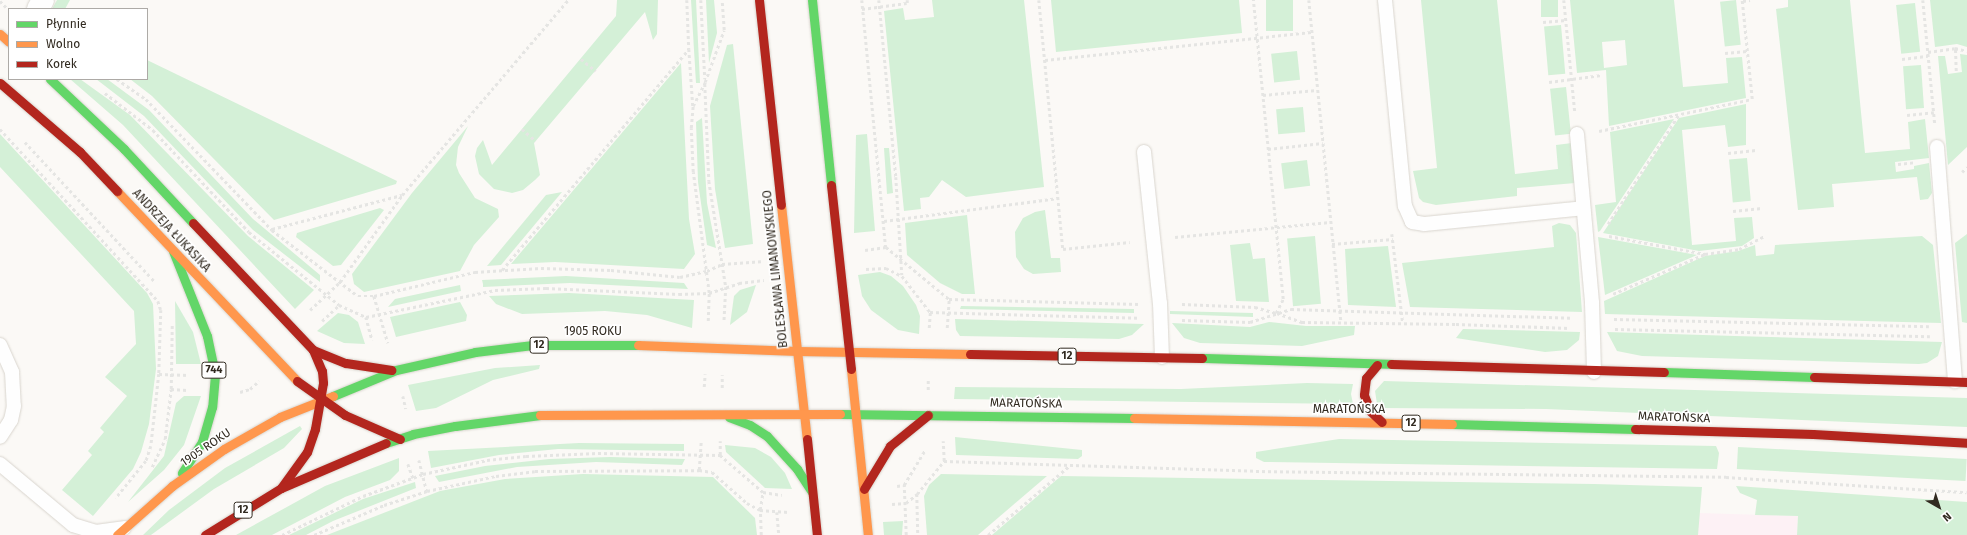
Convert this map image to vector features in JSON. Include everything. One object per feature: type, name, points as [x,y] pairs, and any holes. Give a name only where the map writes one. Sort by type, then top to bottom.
[{"type":"main road","name":"BOLESŁAWA LIMANOWSKIEGO","points":[[758,0],[789,259],[803,414],[818,535]]},
{"type":"main road","points":[[812,0],[868,535]]},
{"type":"main road","points":[[0,34],[8,41]]},
{"type":"main road","name":"ANDRZEJA ŁUKASIKA","points":[[51,80],[124,149],[313,350],[322,371],[321,399],[315,429],[307,452],[281,488]]},
{"type":"main road","name":"ANDRZEJA ŁUKASIKA","points":[[0,83],[80,152],[302,387],[321,399]]},
{"type":"main road","name":"744","points":[[172,486],[202,442],[212,407],[215,375],[207,336],[173,251]]},
{"type":"main road","name":"1905 ROKU","points":[[121,532],[172,486],[254,431],[321,399],[396,370],[475,352],[533,346],[576,344],[850,352]]},
{"type":"main road","points":[[313,350],[346,363],[396,370]]},
{"type":"main road","name":"12","points":[[850,352],[1162,357],[1594,372],[1961,382]]},
{"type":"main road","points":[[1377,365],[1366,378],[1364,395],[1370,411],[1382,422]]},
{"type":"main road","name":"744","points":[[321,399],[345,415],[400,439]]},
{"type":"main road","name":"12","points":[[205,535],[281,488],[339,461],[400,439],[455,426],[555,413],[803,414]]},
{"type":"main road","points":[[721,413],[750,425],[767,436],[798,469],[812,492]]},
{"type":"main road","name":"MARATOŃSKA","points":[[803,414],[1382,422],[1806,433],[1967,443]]},
{"type":"main road","points":[[864,489],[890,446],[903,433],[928,415]]},
{"type":"lane","points":[[1385,0],[1405,206],[1412,222],[1424,224],[1583,208]]},
{"type":"lane","points":[[1577,134],[1592,303],[1594,372]]},
{"type":"lane","points":[[1937,147],[1951,331],[1961,382]]},
{"type":"lane","points":[[1144,152],[1160,303],[1162,357]]},
{"type":"lane","points":[[0,345],[12,372],[14,406],[11,420],[0,437]]},
{"type":"lane","points":[[0,464],[73,524],[96,532],[121,532]]},
{"type":"path","points":[[326,294],[340,282],[402,195],[568,0]]},
{"type":"path","points":[[687,0],[693,106],[694,172],[710,292],[699,470]]},
{"type":"path","points":[[100,89],[135,114],[153,130],[249,232],[339,305],[366,317],[495,290],[546,288],[679,294],[710,292],[726,287],[709,181],[701,0]]},
{"type":"path","points":[[693,106],[705,82],[724,30],[722,0]]},
{"type":"path","points":[[862,0],[886,247],[949,299],[1160,303],[1255,308],[1276,313],[1302,322],[1593,324],[1951,331]]},
{"type":"path","points":[[879,0],[899,218],[902,276],[930,312],[1250,322],[1291,309],[1403,312],[1593,324],[1951,331]]},
{"type":"path","points":[[862,9],[907,3],[907,0]]},
{"type":"path","points":[[1254,0],[1283,298],[1276,313]]},
{"type":"path","points":[[1309,0],[1332,244],[1341,322]]},
{"type":"path","points":[[1564,0],[1577,134],[1678,116],[1752,100],[1742,0],[1750,0]]},
{"type":"path","points":[[1923,0],[1937,147]]},
{"type":"path","points":[[0,1],[8,10]]},
{"type":"path","points":[[1543,22],[1566,20]]},
{"type":"path","points":[[1045,60],[1312,32]]},
{"type":"path","points":[[1928,52],[1955,48],[1967,51]]},
{"type":"path","points":[[1955,48],[1956,70]]},
{"type":"path","points":[[502,271],[689,49]]},
{"type":"path","points":[[1725,53],[1747,51]]},
{"type":"path","points":[[1902,59],[1928,56]]},
{"type":"path","points":[[581,59],[596,71]]},
{"type":"path","points":[[1549,82],[1602,75]]},
{"type":"path","points":[[118,80],[146,99],[272,230],[358,296],[374,296],[475,272],[541,268],[611,270],[680,276],[707,271],[722,264]]},
{"type":"path","points":[[1263,95],[1317,90]]},
{"type":"path","points":[[1907,115],[1934,112]]},
{"type":"path","points":[[1605,228],[1678,116]]},
{"type":"path","points":[[0,129],[158,301],[160,310],[159,374],[151,446],[146,461],[112,503]]},
{"type":"path","points":[[522,130],[536,141]]},
{"type":"path","points":[[24,141],[159,286]]},
{"type":"path","points":[[1268,149],[1322,143]]},
{"type":"path","points":[[1728,153],[1756,150]]},
{"type":"path","points":[[272,230],[402,195]]},
{"type":"path","points":[[884,221],[1058,198]]},
{"type":"path","points":[[1733,211],[1762,208]]},
{"type":"path","points":[[1601,234],[1705,254]]},
{"type":"path","points":[[1592,303],[1705,254],[1740,249],[1764,236]]},
{"type":"path","points":[[1332,244],[1393,239],[1403,322]]},
{"type":"path","points":[[171,389],[172,317]]},
{"type":"path","points":[[918,535],[917,494],[944,461],[943,445]]},
{"type":"path","points":[[282,535],[363,496],[412,478],[456,466],[526,456],[598,453],[701,453],[720,455],[727,460]]},
{"type":"path","points":[[944,461],[1256,471],[1726,477],[1967,492]]},
{"type":"path","points":[[988,535],[1070,465]]},
{"type":"path","points":[[314,535],[384,505],[427,491],[496,476],[584,469],[699,470],[712,472],[747,503],[760,510],[777,512],[779,535]]},
{"type":"path","points":[[904,485],[906,535]]},
{"type":"path","points":[[761,535],[760,510],[763,492]]},
{"type":"shaded area","points":[[1699,513],[1798,516],[1797,535],[1698,535]]},
{"type":"green space","points":[[57,0],[70,0],[66,8],[53,8]]},
{"type":"green space","points":[[617,0],[658,0],[657,34],[653,40],[645,12],[534,143],[540,175],[523,190],[512,193],[494,189],[479,174],[475,156],[477,148],[483,140],[492,165],[616,16]]},
{"type":"green space","points":[[691,0],[696,0],[700,83],[696,83]]},
{"type":"green space","points":[[706,0],[714,0],[717,33],[709,63]]},
{"type":"green space","points":[[932,0],[1024,0],[1044,187],[966,197],[942,180],[929,197],[920,198],[921,209],[904,211],[884,11],[903,8],[905,20],[934,17]]},
{"type":"green space","points":[[1051,0],[1239,0],[1242,33],[1056,52]]},
{"type":"green space","points":[[1266,0],[1293,0],[1293,31],[1266,31]]},
{"type":"green space","points":[[1421,0],[1497,0],[1515,174],[1558,169],[1556,145],[1572,143],[1575,183],[1517,188],[1517,196],[1436,205],[1423,202],[1419,198],[1413,171],[1437,168]]},
{"type":"green space","points":[[1541,0],[1558,0],[1558,17],[1541,17]]},
{"type":"green space","points":[[1570,0],[1674,0],[1683,87],[1728,83],[1726,58],[1742,57],[1746,98],[1609,126],[1606,70],[1577,73]],"holes":[[[1625,40],[1627,65],[1604,68],[1602,42]]]},
{"type":"green space","points":[[1736,0],[1741,45],[1725,46],[1720,2]]},
{"type":"green space","points":[[1788,0],[1850,0],[1865,153],[1910,149],[1908,122],[1925,119],[1929,158],[1895,162],[1896,172],[1914,169],[1914,166],[1929,163],[1932,193],[1928,199],[1920,200],[1917,177],[1832,184],[1834,207],[1798,210],[1776,9],[1788,7]]},
{"type":"green space","points":[[1930,0],[1967,0],[1967,47],[1957,44],[1935,47]]},
{"type":"green space","points":[[1915,3],[1920,52],[1901,54],[1896,5]]},
{"type":"green space","points":[[1561,25],[1565,74],[1548,75],[1544,26]]},
{"type":"green space","points":[[733,44],[753,244],[725,248],[715,189],[710,106],[727,45]]},
{"type":"green space","points":[[1297,51],[1300,80],[1274,83],[1271,54]]},
{"type":"green space","points":[[1960,54],[1967,55],[1967,147],[1948,165],[1938,56],[1945,56],[1948,74],[1962,72]]},
{"type":"green space","points":[[148,60],[397,181],[396,184],[274,220],[152,96],[131,80],[148,80]]},
{"type":"green space","points":[[681,63],[689,219],[695,254],[684,269],[555,262],[511,264]]},
{"type":"green space","points":[[1921,65],[1924,108],[1906,109],[1903,66]]},
{"type":"green space","points":[[71,80],[81,80],[130,115],[248,236],[314,290],[295,309],[123,125]]},
{"type":"green space","points":[[97,80],[108,80],[149,110],[253,219],[320,275],[320,282],[253,230],[144,116]]},
{"type":"green space","points":[[1566,87],[1571,134],[1555,135],[1550,89]]},
{"type":"green space","points":[[1746,104],[1746,145],[1728,147],[1725,125],[1682,130],[1692,245],[1736,241],[1734,218],[1752,217],[1754,238],[1742,246],[1699,251],[1603,233],[1679,118]]},
{"type":"green space","points":[[1303,107],[1305,132],[1278,134],[1276,109]]},
{"type":"green space","points":[[702,118],[707,203],[716,248],[707,245],[698,182],[696,122]]},
{"type":"green space","points":[[1674,119],[1598,232],[1595,205],[1616,202],[1610,132]]},
{"type":"green space","points":[[468,126],[458,147],[456,165],[459,173],[475,198],[498,209],[499,217],[474,245],[460,271],[364,292],[354,284],[352,274],[412,193]]},
{"type":"green space","points":[[0,134],[147,293],[153,304],[156,369],[149,424],[141,452],[133,469],[93,516],[62,490],[92,455],[88,451],[104,432],[100,428],[127,396],[105,377],[136,344],[134,311],[0,167]]},
{"type":"green space","points":[[867,134],[875,231],[854,233],[856,135]]},
{"type":"green space","points":[[884,148],[889,148],[893,193],[887,194]]},
{"type":"green space","points":[[1747,158],[1751,201],[1733,202],[1729,160]]},
{"type":"green space","points":[[1307,160],[1310,186],[1284,189],[1281,163]]},
{"type":"green space","points":[[562,192],[501,265],[487,266],[546,195]]},
{"type":"green space","points":[[380,208],[384,210],[341,265],[333,266],[296,237],[297,233]]},
{"type":"green space","points":[[1045,210],[1051,258],[1060,258],[1061,272],[1033,274],[1024,269],[1016,257],[1015,232],[1023,218],[1035,212]]},
{"type":"green space","points":[[967,215],[975,294],[962,294],[940,283],[907,255],[905,223]]},
{"type":"green space","points":[[1559,223],[1570,225],[1576,233],[1582,312],[1410,307],[1402,263],[1554,247],[1552,226]]},
{"type":"green space","points":[[1967,234],[1967,323],[1962,322],[1955,243]]},
{"type":"green space","points":[[1315,236],[1321,304],[1293,306],[1287,238]]},
{"type":"green space","points":[[1922,236],[1933,245],[1941,323],[1605,314],[1604,301],[1705,256],[1738,251],[1755,245],[1756,256],[1774,254],[1775,245]]},
{"type":"green space","points":[[1598,237],[1697,255],[1605,295]]},
{"type":"green space","points":[[1250,243],[1253,259],[1265,258],[1269,302],[1236,301],[1230,245]]},
{"type":"green space","points":[[1388,246],[1396,307],[1348,305],[1345,249]]},
{"type":"green space","points":[[880,272],[891,276],[903,286],[916,305],[920,316],[919,334],[898,330],[871,310],[862,296],[858,275]]},
{"type":"green space","points":[[566,276],[684,283],[688,289],[570,283],[483,287],[482,280]]},
{"type":"green space","points":[[460,285],[461,291],[388,307],[395,299]]},
{"type":"green space","points":[[756,285],[747,312],[730,325],[734,296],[740,290]]},
{"type":"green space","points":[[569,293],[694,300],[692,328],[647,315],[605,311],[522,314],[496,304],[489,296]]},
{"type":"green space","points":[[175,301],[193,332],[201,364],[176,364]]},
{"type":"green space","points":[[460,302],[467,315],[466,321],[396,337],[390,317]]},
{"type":"green space","points":[[961,306],[1134,309],[1134,313],[960,309]]},
{"type":"green space","points":[[1170,311],[1253,313],[1253,317],[1170,314]]},
{"type":"green space","points":[[338,313],[349,315],[358,322],[365,344],[344,343],[317,331]]},
{"type":"green space","points":[[955,319],[1144,324],[1132,335],[1119,339],[960,336],[956,330]]},
{"type":"green space","points":[[1269,322],[1306,326],[1355,326],[1354,335],[1302,346],[1200,343],[1184,338],[1172,323],[1250,327]]},
{"type":"green space","points":[[1463,329],[1580,332],[1579,340],[1567,350],[1545,352],[1456,338]]},
{"type":"green space","points":[[1607,332],[1942,342],[1938,356],[1927,363],[1919,364],[1642,356],[1617,351]]},
{"type":"green space","points":[[540,365],[539,369],[493,380],[436,408],[416,411],[408,385],[495,368]]},
{"type":"green space","points":[[1384,381],[1967,398],[1967,427],[1546,409],[1381,408],[1377,404],[1375,391]]},
{"type":"green space","points":[[1307,383],[1353,384],[1351,394],[1353,404],[954,399],[955,387],[1181,389]]},
{"type":"green space","points":[[184,396],[201,396],[184,445],[164,470],[128,502],[164,456],[176,403]]},
{"type":"green space","points":[[300,426],[302,429],[284,448],[214,489],[151,535],[143,535],[169,510],[225,468]]},
{"type":"green space","points":[[955,437],[1082,450],[1082,456],[1078,459],[956,455]]},
{"type":"green space","points":[[1339,439],[1716,446],[1719,453],[1717,469],[1264,462],[1256,458],[1256,452]]},
{"type":"green space","points":[[579,443],[684,444],[684,451],[558,449],[499,455],[431,468],[428,451]]},
{"type":"green space","points":[[725,445],[755,448],[771,457],[785,473],[792,489],[765,488],[726,452]]},
{"type":"green space","points":[[1738,447],[1967,459],[1966,481],[1737,469]]},
{"type":"green space","points":[[610,457],[685,459],[682,465],[596,462],[517,467],[439,482],[435,476],[485,466],[549,459]]},
{"type":"green space","points":[[399,458],[399,471],[390,480],[345,497],[272,535],[236,535],[325,486]]},
{"type":"green space","points":[[583,474],[713,477],[755,518],[757,535],[327,535],[440,491],[505,479]]},
{"type":"green space","points":[[941,474],[1047,476],[978,535],[927,535],[924,496],[929,485]]},
{"type":"green space","points":[[1061,476],[1702,487],[1698,535],[992,535]]},
{"type":"green space","points":[[415,482],[416,488],[333,521],[306,535],[289,535],[363,499]]},
{"type":"green space","points":[[1736,486],[1967,502],[1967,535],[1797,535],[1798,516],[1755,515],[1757,500],[1740,493]]},
{"type":"green space","points":[[903,521],[902,535],[884,535],[883,522]]},
{"type":"traffic: fast","points":[[812,0],[831,185]]},
{"type":"traffic: fast","points":[[51,80],[124,149],[193,223]]},
{"type":"traffic: fast","points":[[173,251],[207,336],[215,375],[212,407],[202,442],[182,473]]},
{"type":"traffic: fast","points":[[333,396],[396,370],[475,352],[533,345],[638,345]]},
{"type":"traffic: fast","points":[[1202,358],[1391,364]]},
{"type":"traffic: fast","points":[[1664,372],[1814,377]]},
{"type":"traffic: fast","points":[[840,414],[1134,418]]},
{"type":"traffic: fast","points":[[386,443],[413,434],[455,426],[540,415]]},
{"type":"traffic: fast","points":[[729,417],[750,425],[767,436],[797,469],[812,492]]},
{"type":"traffic: fast","points":[[1452,424],[1635,429]]},
{"type":"traffic: slow","points":[[0,34],[8,41]]},
{"type":"traffic: slow","points":[[117,191],[297,381]]},
{"type":"traffic: slow","points":[[781,205],[807,439]]},
{"type":"traffic: slow","points":[[638,345],[797,351],[970,354]]},
{"type":"traffic: slow","points":[[851,369],[868,535]]},
{"type":"traffic: slow","points":[[117,535],[172,486],[224,449],[280,417],[333,396]]},
{"type":"traffic: slow","points":[[540,415],[840,414]]},
{"type":"traffic: slow","points":[[1134,418],[1452,424]]},
{"type":"traffic: jam","points":[[759,0],[781,205]]},
{"type":"traffic: jam","points":[[0,83],[80,152],[117,191]]},
{"type":"traffic: jam","points":[[831,185],[851,369]]},
{"type":"traffic: jam","points":[[193,223],[313,350],[322,371],[323,383],[315,429],[307,452],[281,488]]},
{"type":"traffic: jam","points":[[313,350],[346,363],[391,370]]},
{"type":"traffic: jam","points":[[970,354],[1202,358]]},
{"type":"traffic: jam","points":[[1391,364],[1664,372]]},
{"type":"traffic: jam","points":[[1377,365],[1366,378],[1364,395],[1370,411],[1382,422]]},
{"type":"traffic: jam","points":[[1814,377],[1967,382]]},
{"type":"traffic: jam","points":[[297,381],[345,415],[400,439]]},
{"type":"traffic: jam","points":[[864,489],[890,446],[928,415]]},
{"type":"traffic: jam","points":[[1635,429],[1813,434],[1967,443]]},
{"type":"traffic: jam","points":[[807,439],[817,535]]},
{"type":"traffic: jam","points":[[205,535],[281,488],[386,443]]}]
